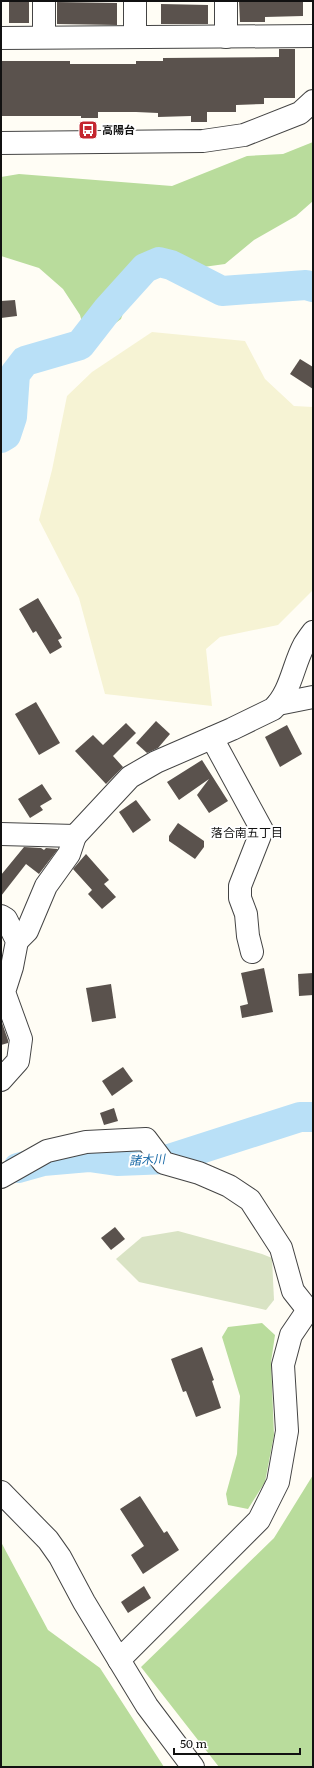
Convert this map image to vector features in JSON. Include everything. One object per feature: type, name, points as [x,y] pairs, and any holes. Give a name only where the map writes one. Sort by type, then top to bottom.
[{"type":"street","points":[[44,1],[44,37]]},
{"type":"street","points":[[135,1],[135,37]]},
{"type":"street","points":[[226,1],[226,36]]},
{"type":"street","points":[[1,38],[313,36]]},
{"type":"street","points":[[1,143],[204,141],[244,135],[300,113],[313,101]]},
{"type":"street","points":[[1,1080],[18,1061],[21,1039],[4,992],[12,967],[17,941],[27,931],[46,886],[69,854],[75,836],[130,777],[156,762],[212,738],[273,709],[278,704],[290,681],[304,646],[313,632]]},
{"type":"street","points":[[278,704],[313,697]]},
{"type":"street","points":[[212,738],[262,830],[240,886],[240,898],[246,914],[248,936],[252,952]]},
{"type":"street","points":[[1,834],[75,836]]},
{"type":"street","points":[[1,916],[6,919],[17,941]]},
{"type":"street","points":[[1,1177],[47,1152],[86,1142],[146,1139],[164,1163],[199,1173],[229,1186],[250,1200],[281,1248],[293,1291],[311,1309],[291,1335],[283,1365],[287,1431],[278,1482],[259,1520],[118,1660]]},
{"type":"street","points":[[1,1492],[48,1540],[60,1558],[118,1660],[147,1706],[193,1767]]},
{"type":"shaded area","points":[[152,332],[245,341],[265,379],[294,406],[313,407],[313,590],[278,625],[220,637],[206,649],[212,706],[105,694],[79,598],[39,520],[52,470],[67,396],[92,372]]},
{"type":"green space","points":[[313,142],[313,201],[296,216],[254,240],[225,264],[189,269],[160,255],[141,262],[121,319],[98,336],[86,336],[80,315],[63,289],[39,268],[1,256],[1,177],[19,174],[172,186],[247,156],[283,154]]},
{"type":"green space","points":[[178,1231],[272,1258],[274,1300],[266,1310],[139,1282],[116,1259],[142,1237]]},
{"type":"green space","points":[[262,1323],[275,1335],[271,1362],[274,1435],[265,1482],[248,1509],[228,1505],[226,1494],[237,1454],[240,1396],[222,1337],[228,1327]]},
{"type":"green space","points":[[313,1475],[313,1767],[219,1767],[141,1667],[274,1538]]},
{"type":"green space","points":[[1,1542],[48,1630],[100,1668],[164,1767],[1,1767]]},
{"type":"building","points":[[9,1],[29,1],[29,23],[9,23]]},
{"type":"building","points":[[239,1],[303,1],[303,16],[265,17],[265,22],[240,22]]},
{"type":"building","points":[[57,2],[117,3],[117,25],[57,24]]},
{"type":"building","points":[[161,4],[208,5],[208,24],[161,24]]},
{"type":"building","points":[[279,49],[295,49],[295,98],[264,98],[264,104],[236,105],[236,112],[207,112],[207,122],[191,122],[191,116],[158,117],[158,113],[136,112],[98,112],[98,118],[81,118],[81,116],[1,116],[1,61],[70,61],[70,64],[136,64],[136,61],[163,61],[163,58],[279,57]]},
{"type":"building","points":[[15,300],[17,316],[1,318],[1,301]]},
{"type":"building","points":[[300,359],[313,367],[313,389],[290,374]]},
{"type":"building","points":[[38,598],[62,638],[58,640],[62,647],[50,654],[36,631],[33,633],[19,609]]},
{"type":"building","points":[[36,702],[60,743],[39,755],[15,714]]},
{"type":"building","points":[[156,721],[170,734],[158,748],[147,753],[136,743]]},
{"type":"building","points":[[126,723],[136,733],[113,756],[123,767],[106,784],[75,751],[93,735],[103,745]]},
{"type":"building","points":[[287,725],[302,754],[280,767],[265,737]]},
{"type":"building","points":[[202,760],[228,801],[209,813],[197,795],[209,779],[179,800],[167,782]]},
{"type":"building","points":[[42,784],[52,799],[40,806],[43,810],[30,818],[18,799]]},
{"type":"building","points":[[136,800],[151,820],[133,833],[119,812]]},
{"type":"building","points":[[178,823],[204,841],[204,847],[195,859],[169,841],[169,836]]},
{"type":"building","points":[[24,847],[41,848],[44,850],[46,848],[58,849],[39,874],[26,864],[1,896],[1,875]]},
{"type":"building","points":[[86,854],[109,880],[104,884],[116,897],[102,909],[88,894],[92,890],[73,869]]},
{"type":"building","points":[[264,968],[273,1012],[242,1018],[240,1006],[248,1004],[241,973]]},
{"type":"building","points":[[313,973],[313,995],[299,996],[298,974]]},
{"type":"building","points":[[111,984],[116,1018],[92,1022],[86,988]]},
{"type":"building","points":[[1,1020],[8,1043],[1,1045]]},
{"type":"building","points":[[123,1067],[133,1081],[112,1096],[102,1081]]},
{"type":"building","points":[[114,1108],[118,1121],[104,1125],[100,1113]]},
{"type":"building","points":[[115,1227],[125,1239],[111,1250],[101,1238]]},
{"type":"building","points":[[202,1347],[214,1380],[212,1381],[221,1408],[196,1417],[186,1391],[183,1392],[171,1359]]},
{"type":"building","points":[[140,1496],[164,1533],[167,1531],[179,1550],[143,1574],[131,1555],[144,1546],[120,1509]]},
{"type":"building","points":[[144,1586],[151,1598],[128,1613],[121,1602]]},
{"type":"waterway","points":[[1,438],[6,435],[12,417],[15,374],[25,361],[80,345],[108,309],[145,268],[159,262],[171,265],[222,291],[306,285],[313,287]]},
{"type":"waterway","name":"諸木川","points":[[18,1168],[43,1161],[89,1157],[117,1161],[169,1159],[300,1117],[313,1117]]},
{"type":"place","name":"高陽台","points":[[88,130]]},
{"type":"district","name":"落合南五丁目","points":[[247,833]]}]
